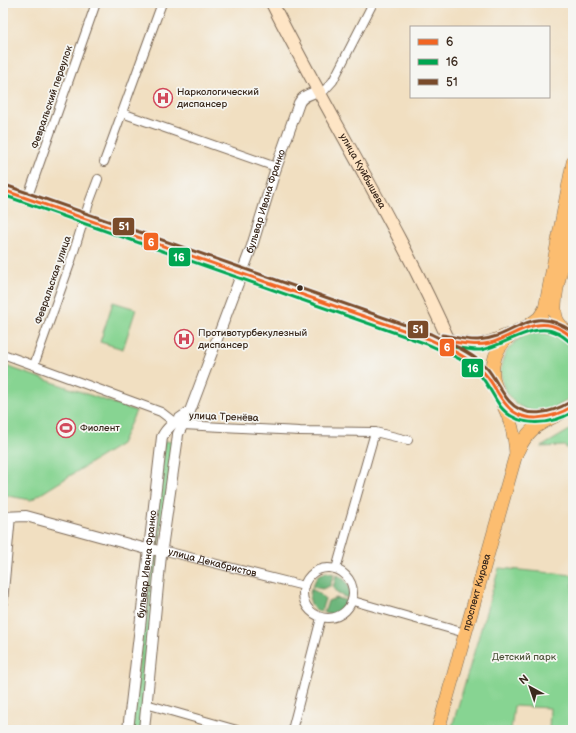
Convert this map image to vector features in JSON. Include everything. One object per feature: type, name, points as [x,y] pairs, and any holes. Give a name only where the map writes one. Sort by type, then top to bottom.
[{"type":"main road","name":"улица Куйбышева","points":[[272,3],[430,298],[449,341]]},
{"type":"main road","points":[[516,454],[510,418],[497,391],[492,372],[497,352],[506,338],[539,318],[544,309],[573,162]]},
{"type":"main road","points":[[3,190],[429,339],[463,355],[482,371],[505,404],[513,411],[523,416],[544,418],[570,407]]},
{"type":"main road","points":[[573,225],[558,285],[555,304],[557,320],[573,338]]},
{"type":"main road","points":[[429,339],[477,345],[490,342],[519,330],[539,325],[560,328],[573,338]]},
{"type":"main road","points":[[516,454],[523,440],[536,426],[570,407]]},
{"type":"main road","name":"проспект Кирова","points":[[438,730],[516,454]]},
{"type":"street","name":"Февральский переулок","points":[[27,199],[96,3]]},
{"type":"street","points":[[104,162],[162,3]]},
{"type":"street","points":[[318,91],[324,91],[333,81],[373,3]]},
{"type":"street","name":"бульвар Ивана Франко","points":[[128,730],[162,437],[164,433],[179,424],[190,411],[252,246],[276,168],[301,99],[306,95],[318,91]]},
{"type":"street","points":[[122,113],[276,168]]},
{"type":"street","name":"Февральская улица","points":[[34,365],[98,179]]},
{"type":"street","name":"улица Тренёва","points":[[3,354],[161,412],[179,424],[300,431],[375,432],[408,440]]},
{"type":"street","name":"бульвар Ивана Франко","points":[[144,730],[162,550],[179,424]]},
{"type":"street","points":[[336,569],[375,432]]},
{"type":"street","points":[[3,602],[7,516]]},
{"type":"street","name":"улица Декабристов","points":[[7,516],[26,516],[149,549],[162,550],[304,586]]},
{"type":"street","points":[[326,568],[336,569],[345,574],[351,582],[354,591],[353,601],[348,610],[340,616],[330,619],[321,618],[312,613],[306,605],[303,595],[304,586],[309,577],[317,571],[326,568]]},
{"type":"street","points":[[353,601],[465,633]]},
{"type":"street","points":[[292,730],[321,618]]},
{"type":"street","points":[[146,704],[237,730]]},
{"type":"green space","points":[[113,302],[136,309],[123,349],[100,342]]},
{"type":"green space","points":[[533,333],[556,336],[565,342],[573,352],[573,392],[567,400],[552,409],[537,411],[524,408],[513,401],[505,390],[501,377],[502,363],[507,350],[519,339]]},
{"type":"green space","name":"Фиолент","points":[[3,365],[136,411],[121,444],[31,500],[3,495]]},
{"type":"green space","points":[[573,428],[573,447],[541,447]]},
{"type":"green space","points":[[164,441],[174,442],[159,548],[152,547]]},
{"type":"green space","points":[[152,551],[159,552],[141,730],[131,730]]},
{"type":"green space","name":"Детский парк","points":[[499,568],[573,575],[573,730],[549,730],[550,708],[514,706],[511,730],[451,730]]},
{"type":"green space","points":[[326,572],[334,574],[330,586],[322,589],[312,587],[317,577]]},
{"type":"green space","points":[[336,575],[340,576],[348,584],[350,599],[338,594],[333,588]]},
{"type":"green space","points":[[311,589],[319,593],[325,599],[321,612],[314,609],[312,606],[310,600]]},
{"type":"green space","points":[[336,598],[349,601],[339,612],[332,614],[324,613],[328,601]]},
{"type":"transit line","name":"51","points":[[5,185],[431,334],[474,357],[486,367],[509,401],[515,407],[523,411],[531,413],[547,412],[570,402]]},
{"type":"transit line","name":"6","points":[[3,190],[429,339],[456,353],[485,373],[504,402],[511,410],[519,415],[537,418],[546,417],[565,411],[573,406]]},
{"type":"transit line","name":"16","points":[[3,195],[441,350],[469,365],[475,370],[486,382],[500,406],[507,413],[516,418],[525,421],[545,422],[555,420],[573,412]]},
{"type":"transit line","name":"51","points":[[442,335],[469,340],[492,338],[534,320],[546,320],[558,323],[573,332]]},
{"type":"transit line","name":"6","points":[[441,340],[466,344],[484,344],[499,340],[525,328],[542,324],[551,325],[560,329],[573,338]]},
{"type":"transit line","name":"16","points":[[440,345],[471,350],[481,350],[490,348],[529,332],[539,330],[548,330],[557,333],[570,342]]},
{"type":"place","name":"Наркологический диспансер","points":[[163,98]]},
{"type":"place","name":"Противотурбекулезный диспансер","points":[[184,339]]},
{"type":"place","name":"Фиолент","points":[[66,428]]}]
